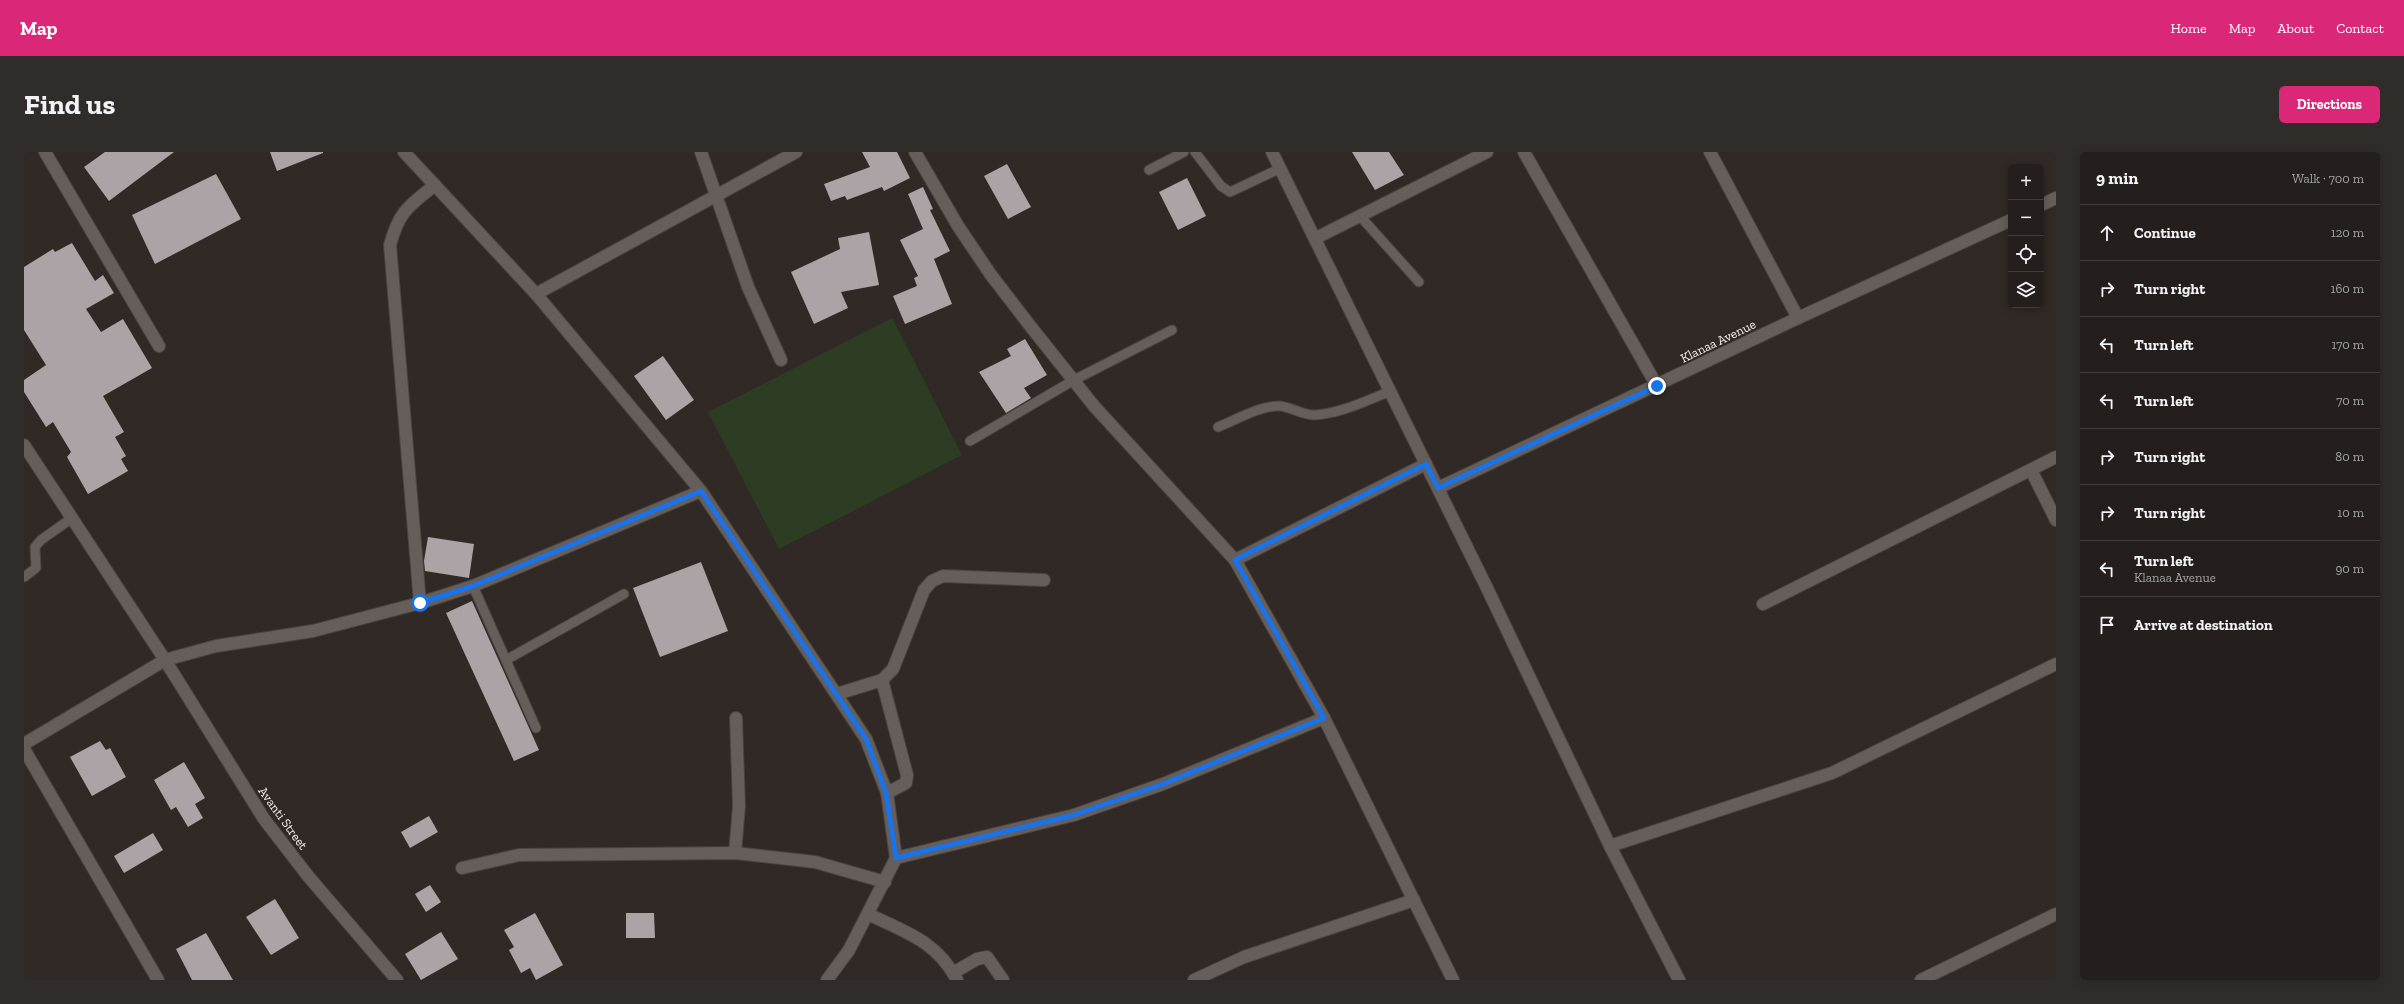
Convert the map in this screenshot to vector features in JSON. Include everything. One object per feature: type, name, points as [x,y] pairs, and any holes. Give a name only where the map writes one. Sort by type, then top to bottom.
[{"type":"street","points":[[45,152],[159,346]]},
{"type":"street","points":[[404,152],[536,294],[701,491],[866,739],[886,793],[896,858],[886,882],[849,950],[827,980]]},
{"type":"street","points":[[701,152],[748,286],[781,360]]},
{"type":"street","points":[[536,294],[796,152]]},
{"type":"street","points":[[915,152],[958,226],[991,275],[1094,406],[1235,560],[1324,718],[1453,980]]},
{"type":"street","points":[[1272,152],[1391,391],[1610,846],[1679,980]]},
{"type":"street","points":[[1316,238],[1487,152]]},
{"type":"street","points":[[1524,152],[1657,386]]},
{"type":"street","points":[[1710,152],[1798,318]]},
{"type":"street","points":[[420,603],[390,245],[395,226],[402,212],[435,185]]},
{"type":"street","points":[[2044,204],[2056,198]]},
{"type":"street","name":"Klanaa Avenue","points":[[1438,488],[1657,386],[1798,318],[2008,221]]},
{"type":"street","name":"Avanti Street","points":[[24,445],[165,660],[264,819],[308,876],[397,980]]},
{"type":"street","points":[[1763,604],[2056,457]]},
{"type":"street","points":[[1235,560],[1426,464]]},
{"type":"street","points":[[2031,470],[2056,520]]},
{"type":"street","points":[[24,744],[165,660],[216,646],[313,631],[420,603],[473,586],[701,491]]},
{"type":"street","points":[[837,694],[882,680],[893,669],[924,590],[932,581],[943,576],[1044,580]]},
{"type":"street","points":[[1610,846],[1832,773],[2056,664]]},
{"type":"street","points":[[882,680],[908,775],[906,783],[886,793]]},
{"type":"street","points":[[735,853],[738,806],[736,718]]},
{"type":"street","points":[[896,858],[1074,815],[1163,784],[1324,718]]},
{"type":"street","points":[[24,749],[158,980]]},
{"type":"street","points":[[462,868],[518,855],[735,853],[815,862],[886,882]]},
{"type":"street","points":[[1194,980],[1244,957],[1414,900]]},
{"type":"street","points":[[868,914],[925,941],[955,977],[976,959],[987,957],[1003,980]]},
{"type":"street","points":[[1921,980],[2056,914]]},
{"type":"lane","points":[[1149,170],[1184,152]]},
{"type":"lane","points":[[1195,152],[1221,186],[1230,192],[1281,168]]},
{"type":"lane","points":[[1360,216],[1419,282]]},
{"type":"lane","points":[[970,441],[1074,380],[1172,330]]},
{"type":"lane","points":[[1218,427],[1266,408],[1280,406],[1314,415],[1328,413],[1391,391]]},
{"type":"lane","points":[[24,577],[36,568],[35,547],[41,540],[72,518]]},
{"type":"lane","points":[[473,586],[536,728]]},
{"type":"lane","points":[[506,660],[624,594]]},
{"type":"green space","points":[[892,318],[962,455],[779,549],[708,412]]},
{"type":"building","points":[[105,152],[174,152],[109,201],[84,167]]},
{"type":"building","points":[[270,152],[323,152],[323,153],[277,171]]},
{"type":"building","points":[[862,152],[897,152],[910,178],[884,191],[882,187],[847,200],[845,196],[831,201],[824,184],[870,167]]},
{"type":"building","points":[[1352,152],[1389,152],[1404,175],[1375,190]]},
{"type":"building","points":[[1007,164],[1031,207],[1008,219],[984,176]]},
{"type":"building","points":[[216,174],[241,219],[155,264],[132,215]]},
{"type":"building","points":[[1187,178],[1206,216],[1178,230],[1159,192]]},
{"type":"building","points":[[923,187],[933,209],[930,210],[950,251],[934,259],[952,304],[905,324],[893,296],[917,286],[914,278],[918,276],[900,240],[923,229],[908,194]]},
{"type":"building","points":[[869,232],[879,285],[841,292],[848,308],[814,324],[791,272],[840,249],[838,238]]},
{"type":"building","points":[[72,243],[95,281],[103,275],[114,293],[86,309],[101,332],[123,319],[152,368],[103,396],[124,432],[115,437],[126,456],[121,459],[128,471],[88,494],[67,457],[71,452],[53,422],[46,427],[24,392],[24,380],[46,365],[24,330],[24,267],[53,249],[55,252]]},
{"type":"building","points":[[1025,339],[1047,375],[1024,388],[1031,398],[1006,413],[979,372],[1011,356],[1007,349]]},
{"type":"building","points":[[663,356],[694,400],[666,420],[634,376]]},
{"type":"building","points":[[428,537],[474,544],[469,578],[425,571],[424,561]]},
{"type":"building","points":[[701,562],[728,631],[660,657],[633,588]]},
{"type":"building","points":[[472,601],[539,750],[514,761],[446,613]]},
{"type":"building","points":[[100,741],[106,750],[110,748],[126,777],[92,796],[70,757]]},
{"type":"building","points":[[184,762],[205,798],[195,804],[203,818],[188,827],[176,807],[171,810],[154,780]]},
{"type":"building","points":[[429,816],[438,832],[410,848],[401,832]]},
{"type":"building","points":[[153,833],[163,850],[124,873],[114,856]]},
{"type":"building","points":[[430,885],[441,902],[426,912],[415,894]]},
{"type":"building","points":[[275,899],[299,938],[271,955],[246,917]]},
{"type":"building","points":[[535,913],[563,965],[536,980],[530,968],[521,973],[509,950],[514,947],[504,930]]},
{"type":"building","points":[[626,913],[654,913],[655,938],[626,938]]},
{"type":"building","points":[[441,932],[458,959],[421,980],[405,954]]},
{"type":"building","points":[[206,933],[233,980],[192,980],[176,949]]},
{"type":"route","points":[[420,603],[473,586],[701,491],[866,739],[886,793],[896,858],[1074,815],[1163,784],[1212,762],[1324,718],[1235,560],[1426,464],[1438,488],[1657,386]]}]
